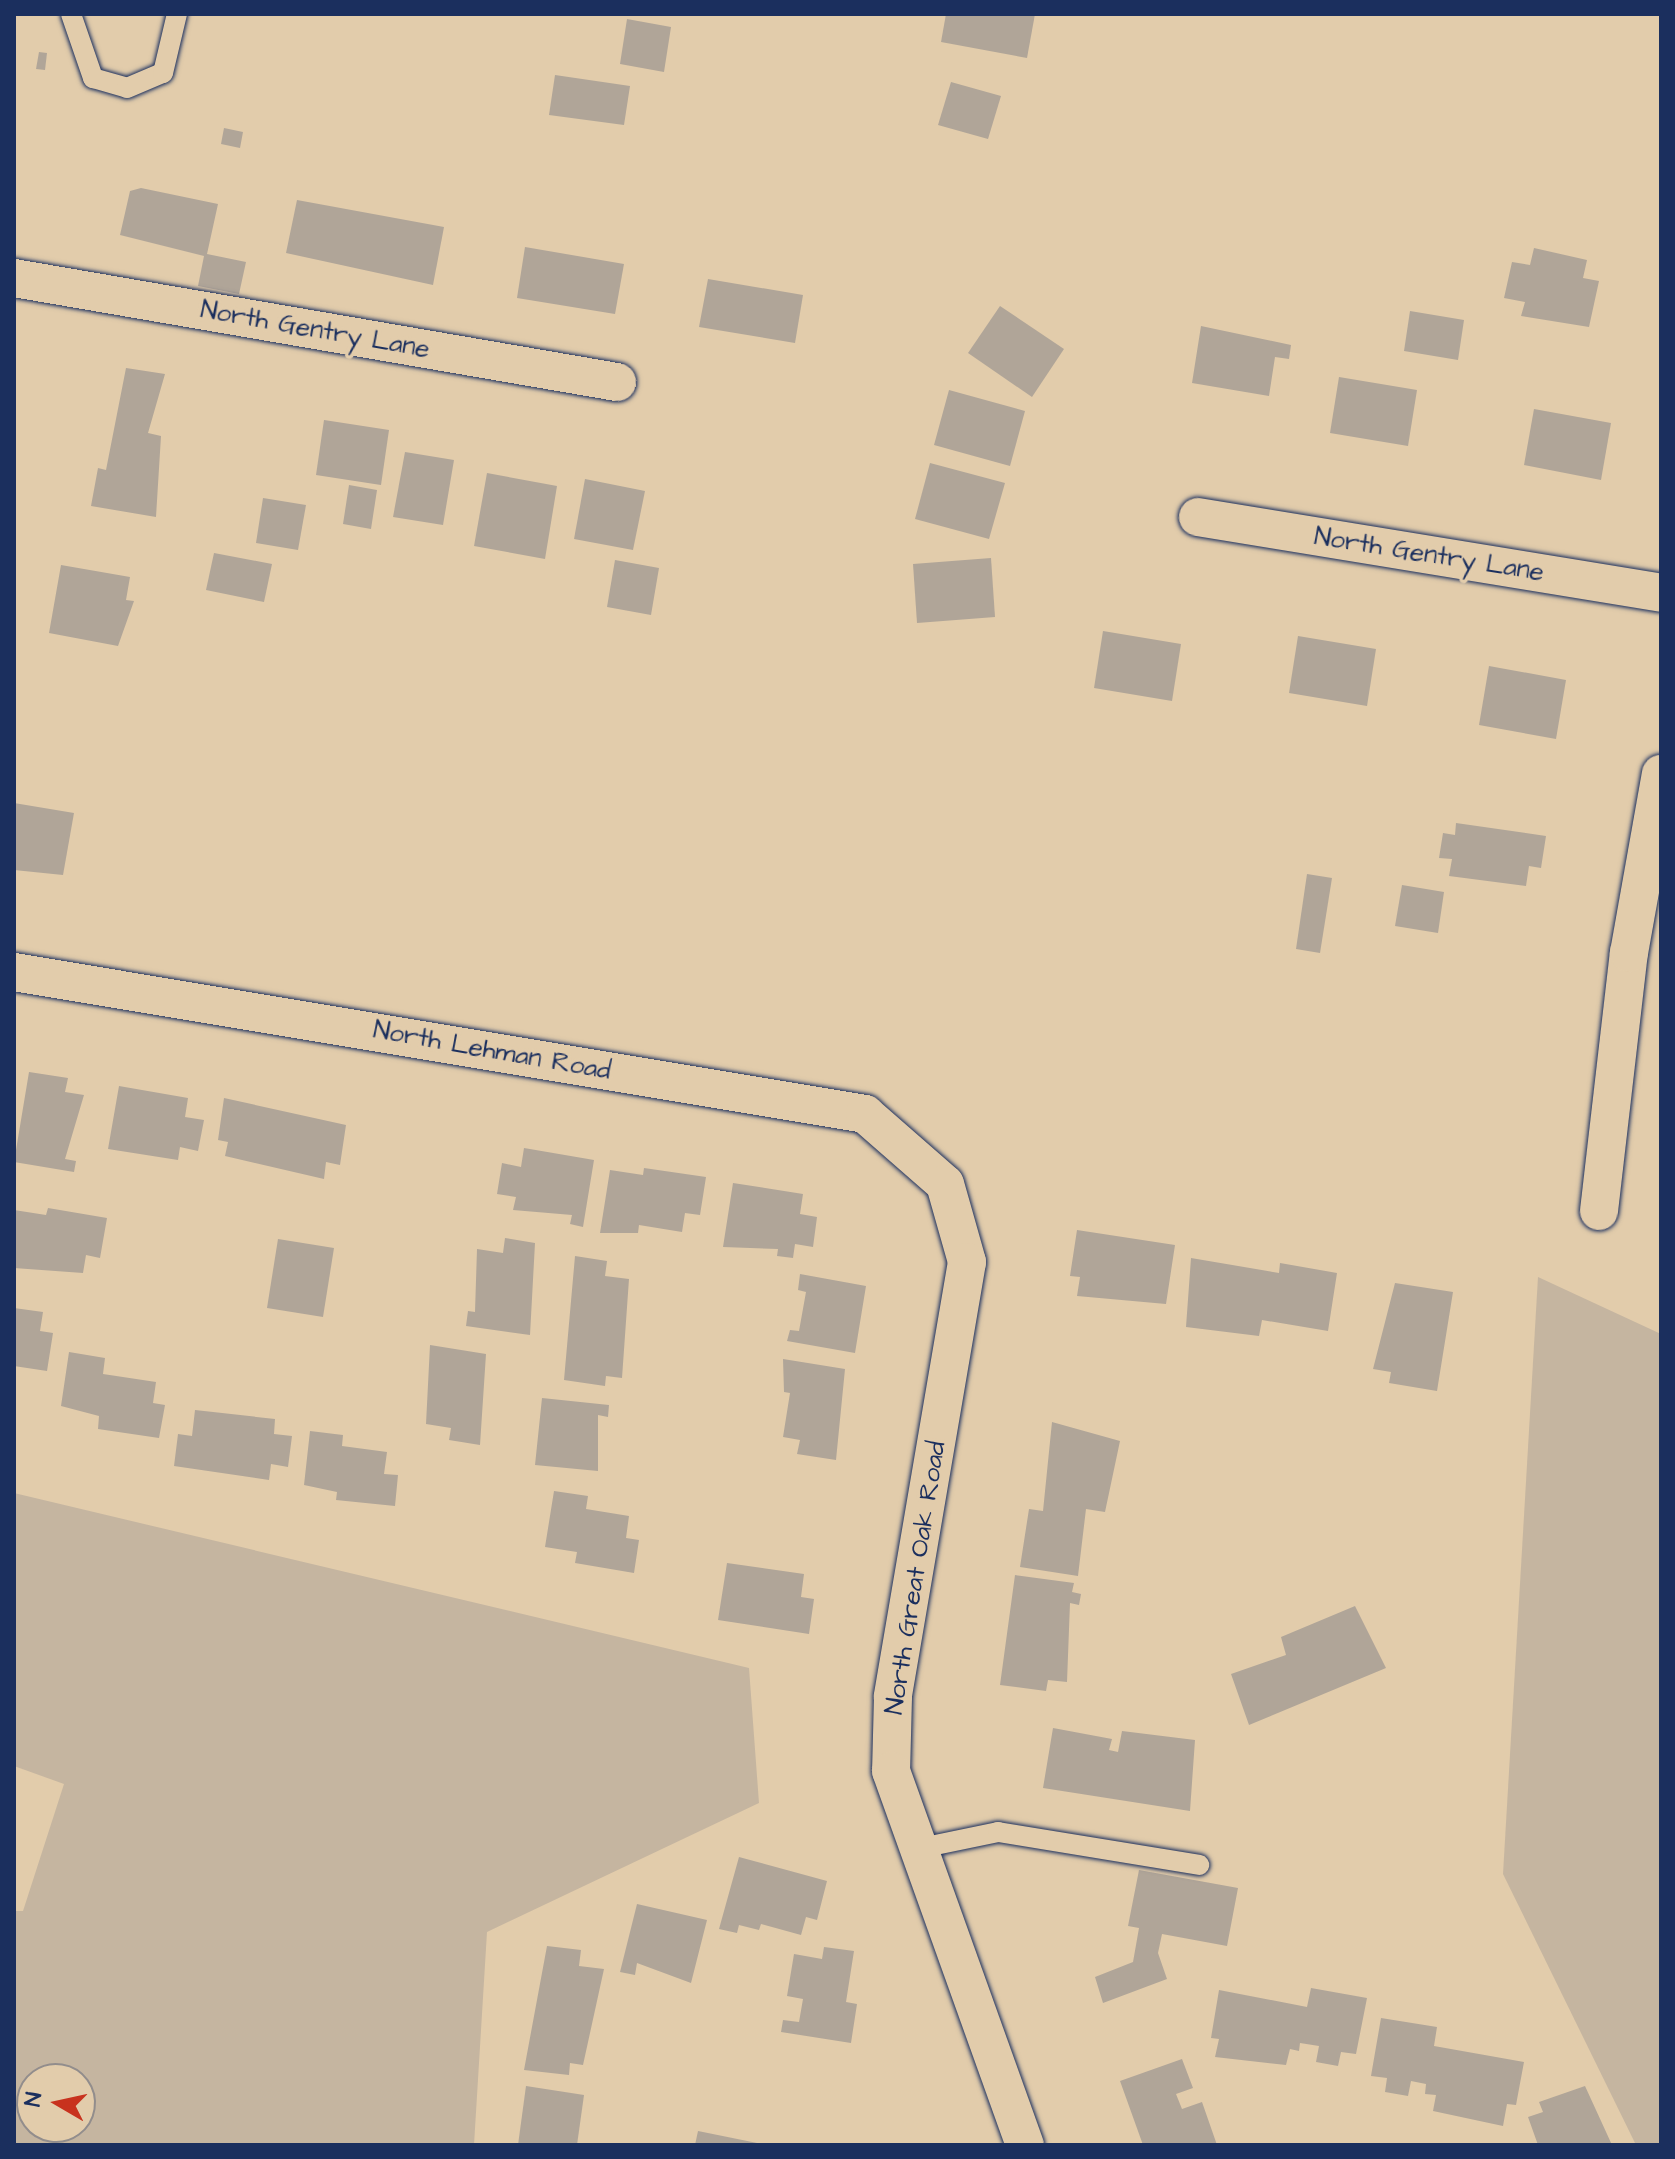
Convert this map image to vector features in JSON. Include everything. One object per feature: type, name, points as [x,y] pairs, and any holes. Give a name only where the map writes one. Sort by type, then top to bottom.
[{"type":"street","name":"North Gentry Lane","points":[[14,278],[617,382]]},
{"type":"street","name":"North Gentry Lane","points":[[1198,517],[1661,593]]},
{"type":"street","points":[[1599,1211],[1629,953],[1661,774]]},
{"type":"street","name":"North Lehman Road","points":[[14,972],[865,1114],[945,1184]]},
{"type":"street","name":"North Great Oak Road","points":[[945,1184],[967,1262],[893,1697],[891,1771],[916,1849],[1025,2145]]},
{"type":"lane","points":[[71,14],[93,78],[127,88],[163,73],[177,14]]},
{"type":"lane","points":[[916,1849],[998,1832],[1199,1865]]},
{"type":"shaded area","points":[[1538,1277],[1661,1334],[1661,2145],[1636,2145],[1503,1874]]},
{"type":"shaded area","points":[[14,1493],[749,1668],[759,1803],[487,1932],[474,2145],[14,2145],[14,1911],[23,1911],[64,1784],[14,1766]]},
{"type":"building","points":[[946,14],[1035,14],[1027,58],[941,42]]},
{"type":"building","points":[[627,19],[671,27],[664,72],[620,64]]},
{"type":"building","points":[[39,52],[47,53],[45,70],[36,69]]},
{"type":"building","points":[[555,75],[630,86],[624,125],[549,115]]},
{"type":"building","points":[[951,82],[1001,96],[988,139],[938,125]]},
{"type":"building","points":[[224,128],[243,132],[240,148],[221,144]]},
{"type":"building","points":[[141,188],[218,204],[207,254],[246,262],[239,294],[198,286],[204,256],[120,235],[130,191]]},
{"type":"building","points":[[297,200],[444,227],[433,285],[286,253]]},
{"type":"building","points":[[525,247],[624,264],[615,314],[517,298]]},
{"type":"building","points":[[1534,248],[1587,260],[1583,278],[1599,281],[1589,327],[1521,316],[1525,302],[1504,298],[1512,262],[1530,265]]},
{"type":"building","points":[[708,279],[803,295],[795,343],[699,327]]},
{"type":"building","points":[[1000,306],[1064,349],[1032,397],[968,353]]},
{"type":"building","points":[[1410,311],[1464,320],[1458,360],[1404,351]]},
{"type":"building","points":[[1201,326],[1291,345],[1289,359],[1275,357],[1269,396],[1192,383]]},
{"type":"building","points":[[126,368],[165,374],[148,433],[161,436],[156,517],[91,506],[98,468],[106,470]]},
{"type":"building","points":[[1339,377],[1417,390],[1408,446],[1330,433]]},
{"type":"building","points":[[949,390],[1025,411],[1010,466],[934,445]]},
{"type":"building","points":[[1534,409],[1611,423],[1601,480],[1524,465]]},
{"type":"building","points":[[324,420],[389,430],[381,485],[316,475]]},
{"type":"building","points":[[405,452],[454,460],[443,525],[393,517]]},
{"type":"building","points":[[930,463],[1005,483],[989,539],[915,519]]},
{"type":"building","points":[[487,473],[557,486],[545,559],[474,546]]},
{"type":"building","points":[[585,479],[645,491],[633,550],[574,539]]},
{"type":"building","points":[[349,485],[377,490],[371,529],[343,524]]},
{"type":"building","points":[[263,498],[306,505],[298,550],[256,543]]},
{"type":"building","points":[[214,553],[272,564],[264,602],[206,590]]},
{"type":"building","points":[[991,558],[995,617],[917,623],[913,564]]},
{"type":"building","points":[[615,560],[659,568],[651,615],[607,607]]},
{"type":"building","points":[[61,565],[130,577],[126,600],[134,601],[118,646],[49,633]]},
{"type":"building","points":[[1103,631],[1181,644],[1172,701],[1094,688]]},
{"type":"building","points":[[1298,636],[1376,649],[1367,706],[1289,693]]},
{"type":"building","points":[[1489,666],[1566,680],[1556,739],[1479,725]]},
{"type":"building","points":[[14,803],[74,813],[63,875],[14,870]]},
{"type":"building","points":[[1456,823],[1546,836],[1541,868],[1529,866],[1526,886],[1449,876],[1452,859],[1439,858],[1443,833],[1455,835]]},
{"type":"building","points":[[1307,874],[1332,878],[1320,953],[1296,949]]},
{"type":"building","points":[[1402,885],[1444,892],[1438,933],[1395,926]]},
{"type":"building","points":[[29,1072],[68,1078],[65,1092],[84,1095],[65,1159],[76,1161],[74,1172],[14,1162]]},
{"type":"building","points":[[119,1086],[188,1098],[185,1117],[204,1120],[198,1151],[180,1147],[178,1160],[108,1149]]},
{"type":"building","points":[[224,1098],[346,1125],[340,1165],[326,1162],[324,1179],[225,1156],[228,1142],[218,1140]]},
{"type":"building","points":[[524,1148],[594,1160],[583,1227],[570,1224],[572,1215],[513,1210],[516,1197],[497,1194],[502,1163],[521,1167]]},
{"type":"building","points":[[644,1168],[706,1177],[700,1215],[685,1213],[682,1232],[639,1225],[638,1233],[600,1233],[610,1170],[643,1175]]},
{"type":"building","points":[[733,1183],[803,1194],[800,1214],[817,1217],[813,1247],[795,1244],[793,1258],[777,1256],[778,1249],[723,1247]]},
{"type":"building","points":[[48,1208],[107,1218],[100,1258],[86,1255],[83,1273],[14,1268],[14,1210],[46,1215]]},
{"type":"building","points":[[1077,1230],[1175,1245],[1166,1304],[1077,1296],[1080,1277],[1070,1276]]},
{"type":"building","points":[[505,1238],[535,1243],[530,1335],[466,1326],[468,1311],[475,1312],[477,1249],[503,1253]]},
{"type":"building","points":[[278,1239],[334,1248],[323,1317],[267,1308]]},
{"type":"building","points":[[575,1256],[607,1261],[605,1276],[629,1279],[622,1378],[606,1376],[605,1386],[564,1380]]},
{"type":"building","points":[[1191,1258],[1279,1273],[1280,1263],[1337,1273],[1328,1331],[1262,1320],[1259,1336],[1186,1327]]},
{"type":"building","points":[[800,1274],[866,1286],[855,1353],[787,1341],[790,1330],[799,1331],[806,1292],[798,1290]]},
{"type":"building","points":[[1395,1283],[1453,1292],[1437,1391],[1389,1383],[1391,1372],[1373,1369]]},
{"type":"building","points":[[14,1308],[43,1312],[40,1331],[53,1333],[47,1371],[14,1366]]},
{"type":"building","points":[[430,1345],[486,1354],[480,1445],[449,1440],[451,1428],[426,1424]]},
{"type":"building","points":[[69,1352],[105,1358],[103,1374],[156,1382],[153,1403],[165,1405],[159,1438],[98,1429],[99,1416],[61,1406]]},
{"type":"building","points":[[783,1359],[845,1369],[836,1460],[797,1454],[800,1440],[783,1437],[790,1393],[784,1392]]},
{"type":"building","points":[[542,1398],[609,1405],[608,1417],[598,1415],[598,1471],[535,1465]]},
{"type":"building","points":[[195,1410],[275,1419],[274,1434],[292,1436],[288,1467],[271,1464],[269,1480],[174,1466],[178,1434],[192,1436]]},
{"type":"building","points":[[1052,1422],[1120,1441],[1105,1512],[1086,1509],[1078,1576],[1020,1567],[1029,1509],[1043,1511]]},
{"type":"building","points":[[310,1431],[343,1435],[342,1446],[387,1452],[384,1474],[398,1475],[395,1506],[336,1500],[337,1492],[304,1485]]},
{"type":"building","points":[[554,1491],[588,1496],[586,1509],[629,1516],[626,1538],[639,1540],[634,1573],[575,1563],[577,1552],[545,1547]]},
{"type":"building","points":[[727,1563],[804,1574],[801,1597],[814,1599],[809,1634],[718,1620]]},
{"type":"building","points":[[1015,1575],[1074,1583],[1072,1592],[1081,1594],[1079,1605],[1070,1603],[1067,1682],[1048,1680],[1046,1691],[1000,1685]]},
{"type":"building","points":[[1355,1606],[1386,1668],[1249,1725],[1231,1674],[1286,1655],[1281,1637]]},
{"type":"building","points":[[1053,1728],[1112,1739],[1109,1750],[1118,1752],[1122,1731],[1195,1740],[1190,1811],[1043,1788]]},
{"type":"building","points":[[739,1857],[827,1881],[817,1920],[806,1917],[801,1935],[761,1924],[759,1930],[739,1925],[737,1933],[719,1929]]},
{"type":"building","points":[[1139,1870],[1238,1888],[1227,1946],[1162,1934],[1158,1953],[1167,1979],[1103,2003],[1095,1977],[1133,1962],[1139,1928],[1128,1926]]},
{"type":"building","points":[[637,1904],[707,1920],[691,1983],[637,1963],[635,1975],[620,1972]]},
{"type":"building","points":[[547,1946],[581,1950],[579,1966],[604,1969],[583,2065],[570,2063],[569,2075],[524,2070]]},
{"type":"building","points":[[824,1947],[854,1951],[846,2002],[857,2004],[851,2043],[781,2032],[783,2020],[799,2022],[803,1999],[787,1996],[794,1954],[822,1959]]},
{"type":"building","points":[[1311,1988],[1367,1998],[1356,2054],[1341,2052],[1338,2066],[1316,2062],[1319,2046],[1300,2043],[1299,2051],[1290,2049],[1286,2065],[1215,2057],[1219,2039],[1211,2038],[1219,1990],[1307,2007]]},
{"type":"building","points":[[1381,2018],[1437,2027],[1434,2046],[1524,2062],[1516,2105],[1507,2104],[1503,2126],[1433,2111],[1436,2095],[1425,2094],[1426,2084],[1411,2081],[1408,2096],[1385,2092],[1387,2078],[1371,2076]]},
{"type":"building","points":[[1182,2059],[1193,2088],[1176,2094],[1182,2109],[1202,2102],[1217,2145],[1143,2145],[1120,2081]]},
{"type":"building","points":[[526,2086],[584,2095],[577,2145],[518,2145]]},
{"type":"building","points":[[1585,2086],[1612,2145],[1538,2145],[1528,2117],[1543,2112],[1539,2102]]},
{"type":"building","points":[[698,2131],[762,2144],[762,2145],[695,2145]]}]
